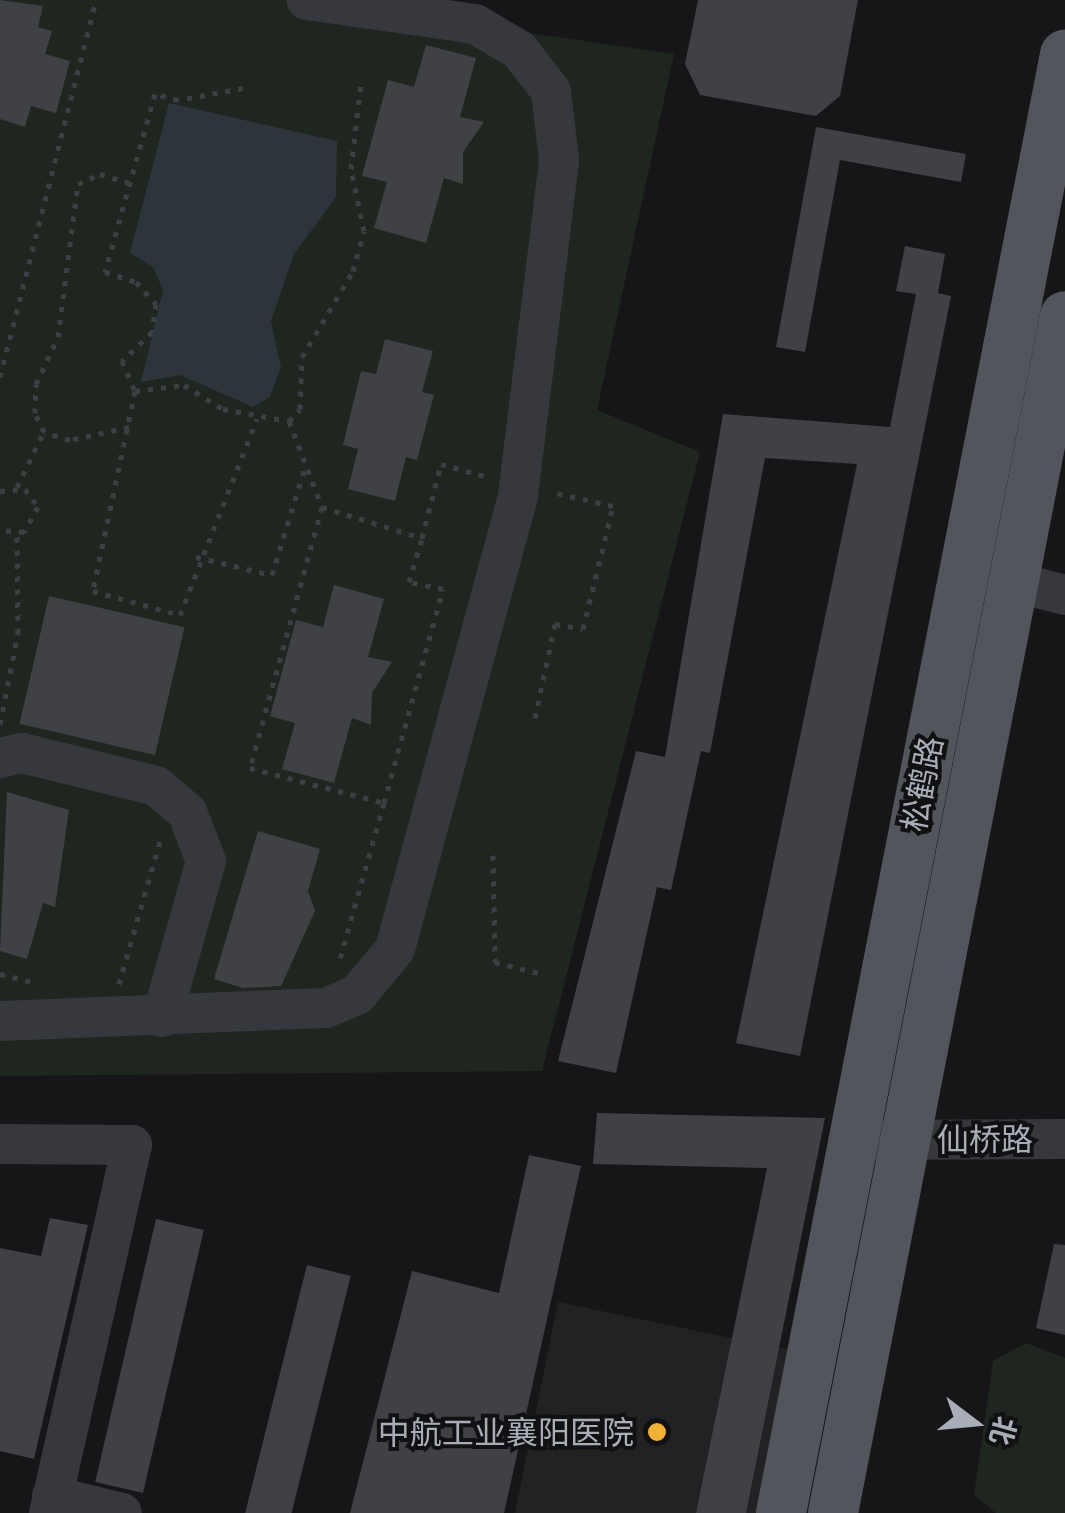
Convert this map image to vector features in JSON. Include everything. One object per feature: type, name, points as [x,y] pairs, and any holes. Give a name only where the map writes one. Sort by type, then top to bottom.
[{"type":"main road","name":"松鹤路","points":[[780,1513],[1065,54]]},
{"type":"main road","name":"松鹤路","points":[[833,1513],[1065,316]]},
{"type":"street","points":[[0,1021],[326,1008],[357,995],[395,949],[520,485],[559,160],[551,91],[519,50],[474,24],[308,0]]},
{"type":"street","points":[[1014,582],[1065,595]]},
{"type":"street","points":[[0,758],[22,753],[156,786],[172,800],[206,860],[162,1017]]},
{"type":"street","name":"仙桥路","points":[[852,1140],[1065,1139]]},
{"type":"street","points":[[0,1144],[132,1145],[51,1505],[122,1513]]},
{"type":"path","points":[[0,378],[96,0]]},
{"type":"path","points":[[135,391],[184,385],[257,420],[289,421],[300,409],[302,357],[352,271],[364,230],[351,170],[360,84]]},
{"type":"path","points":[[243,88],[178,100],[155,94],[105,272],[136,282],[156,304],[152,332],[122,361],[135,391],[94,591],[180,615],[196,557],[257,420]]},
{"type":"path","points":[[0,492],[17,486],[44,432],[36,384],[58,337],[78,184],[100,174],[130,183]]},
{"type":"path","points":[[289,421],[322,506],[250,768],[384,804]]},
{"type":"path","points":[[44,432],[70,440],[128,427]]},
{"type":"path","points":[[196,557],[272,575],[306,464]]},
{"type":"path","points":[[326,1008],[443,589],[410,582],[441,464],[613,506],[583,630],[555,624],[535,718]]},
{"type":"path","points":[[16,534],[38,515],[36,500],[17,486]]},
{"type":"path","points":[[322,506],[422,538]]},
{"type":"path","points":[[0,530],[16,534]]},
{"type":"path","points":[[0,724],[18,633],[16,534]]},
{"type":"path","points":[[113,1005],[172,800]]},
{"type":"path","points":[[493,855],[495,962],[538,973]]},
{"type":"path","points":[[0,974],[48,986]]},
{"type":"shaded area","points":[[0,0],[306,0],[674,54],[597,410],[700,452],[542,1071],[0,1076]]},
{"type":"shaded area","points":[[169,103],[337,141],[336,197],[294,254],[271,321],[281,367],[270,397],[253,407],[180,375],[141,382],[163,290],[153,267],[130,253]]},
{"type":"shaded area","name":"中航工业襄阳医院","points":[[558,1302],[799,1352],[766,1513],[515,1513]]},
{"type":"shaded area","points":[[1026,1343],[1065,1358],[1065,1513],[996,1513],[974,1495],[993,1361]]},
{"type":"building","points":[[0,0],[43,6],[38,27],[52,31],[45,54],[70,61],[56,113],[31,106],[25,127],[0,119]]},
{"type":"building","points":[[698,0],[858,0],[840,96],[816,116],[700,95],[685,64]]},
{"type":"building","points":[[426,45],[476,58],[460,117],[484,122],[463,152],[463,184],[444,178],[426,243],[374,228],[387,182],[362,176],[388,80],[414,87]]},
{"type":"building","points":[[816,127],[966,154],[961,182],[840,160],[805,352],[776,347]]},
{"type":"building","points":[[905,246],[945,254],[938,293],[951,296],[800,1056],[736,1043],[857,464],[765,458],[710,753],[701,751],[671,890],[657,887],[616,1073],[558,1061],[636,751],[665,757],[723,414],[890,427],[916,294],[896,291]]},
{"type":"building","points":[[385,339],[433,351],[422,392],[434,395],[417,460],[406,457],[395,501],[348,489],[358,449],[343,445],[361,371],[376,374]]},
{"type":"building","points":[[334,585],[384,599],[368,657],[392,662],[372,693],[371,725],[352,718],[334,783],[282,769],[295,723],[270,716],[296,620],[323,627]]},
{"type":"building","points":[[49,596],[184,627],[155,755],[20,724]]},
{"type":"building","points":[[7,792],[69,810],[55,907],[43,903],[27,959],[0,951]]},
{"type":"building","points":[[258,831],[320,849],[308,891],[315,911],[281,986],[243,988],[214,979]]},
{"type":"building","points":[[597,1113],[825,1118],[746,1513],[696,1513],[767,1168],[593,1164]]},
{"type":"building","points":[[529,1155],[581,1166],[504,1513],[350,1513],[412,1271],[499,1293]]},
{"type":"building","points":[[50,1218],[88,1225],[34,1459],[0,1451],[0,1248],[41,1256]]},
{"type":"building","points":[[156,1219],[204,1230],[143,1493],[95,1482]]},
{"type":"building","points":[[1054,1244],[1065,1245],[1065,1335],[1036,1328]]},
{"type":"building","points":[[307,1265],[351,1276],[292,1513],[245,1513]]},
{"type":"place","name":"中航工业襄阳医院","points":[[657,1432]]}]
